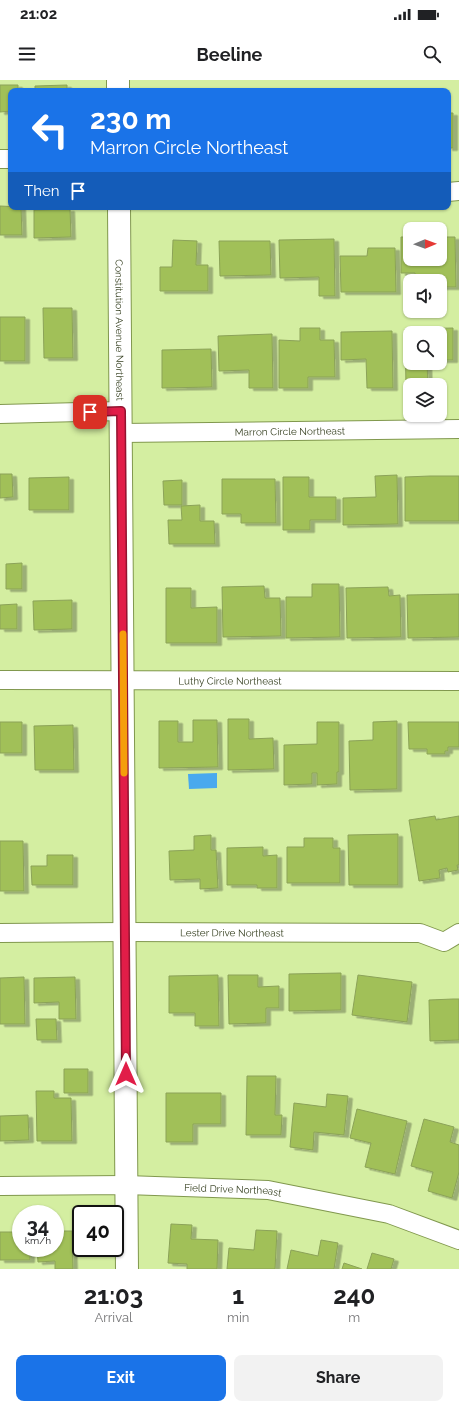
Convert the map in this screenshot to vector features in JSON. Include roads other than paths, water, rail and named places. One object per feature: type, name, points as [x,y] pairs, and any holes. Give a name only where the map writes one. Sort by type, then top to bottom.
[{"type":"street","name":"Constitution Avenue Northeast","points":[[119,210],[124,680],[127,1269]]},
{"type":"street","name":"Marron Circle Northeast","points":[[0,414],[121,422],[459,429]]},
{"type":"street","name":"Luthy Circle Northeast","points":[[0,680],[459,682]]},
{"type":"street","name":"Lester Drive Northeast","points":[[0,933],[420,933],[444,942],[459,933]]},
{"type":"street","name":"Field Drive Northeast","points":[[0,1186],[126,1185],[268,1190],[389,1214],[459,1240]]},
{"type":"water","points":[[217,773],[217,788],[189,789],[188,774]]}]
